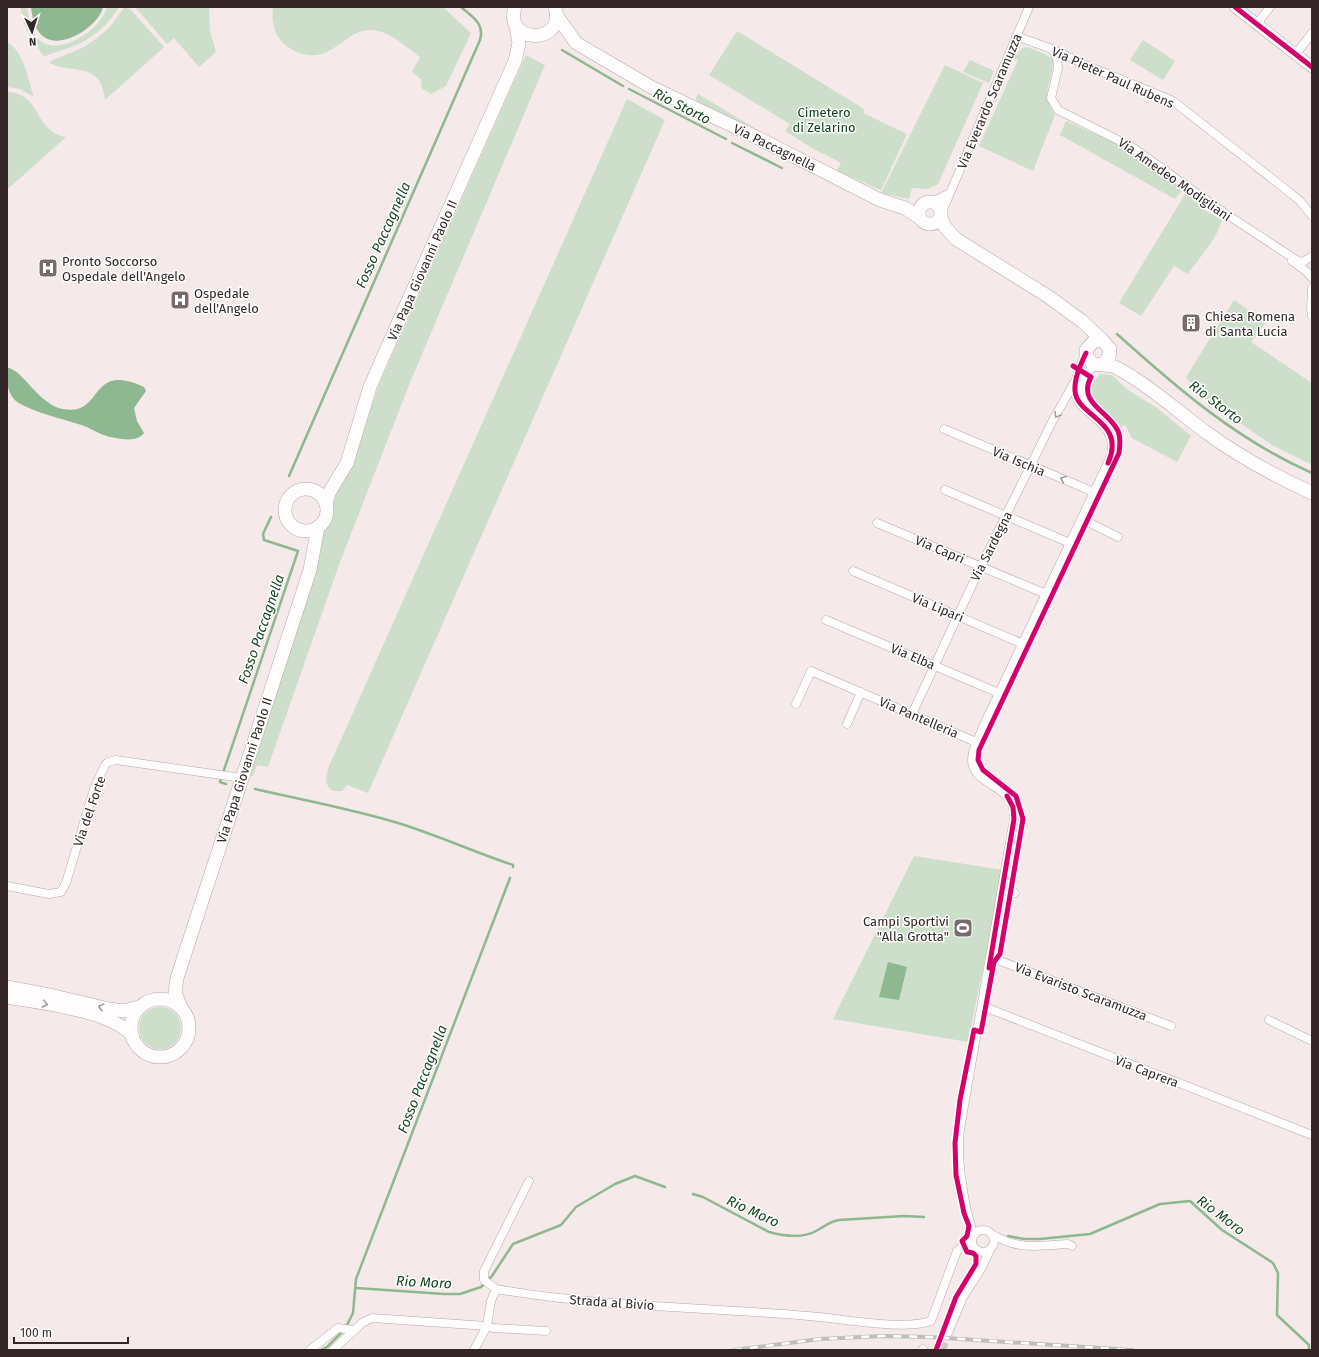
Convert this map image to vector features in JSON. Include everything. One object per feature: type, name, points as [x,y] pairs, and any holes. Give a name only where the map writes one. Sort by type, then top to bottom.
[{"type":"main road","name":"Via Papa Giovanni Paolo II","points":[[326,504],[336,481],[347,463],[370,387],[515,61],[518,43],[516,26],[513,18],[515,7]]},
{"type":"main road","name":"Via Papa Giovanni Paolo II","points":[[515,61],[541,36],[553,27],[556,12]]},
{"type":"main road","name":"Via Paccagnella","points":[[556,12],[576,43]]},
{"type":"main road","name":"Via Paccagnella","points":[[516,26],[526,35],[541,36],[576,43],[651,87],[756,137],[869,194],[886,202],[905,208],[925,221]]},
{"type":"main road","name":"Via Paccagnella","points":[[869,194],[929,203]]},
{"type":"main road","points":[[956,239],[944,226],[939,206],[929,203],[920,209],[925,221],[940,232],[956,239],[1026,281],[1063,307],[1108,344],[1111,352],[1155,387],[1176,409]]},
{"type":"main road","points":[[925,221],[937,223],[942,214]]},
{"type":"main road","points":[[1063,307],[1081,333],[1090,361],[1111,366],[1125,373],[1237,454],[1268,472],[1312,493]]},
{"type":"main road","points":[[1086,351],[1092,342],[1102,340]]},
{"type":"main road","points":[[1101,364],[1108,360],[1111,352]]},
{"type":"main road","points":[[312,490],[322,496],[326,504],[326,518],[318,527],[310,530],[300,530],[292,526],[288,520],[286,513],[287,503],[296,492],[327,487],[336,481]]},
{"type":"main road","name":"Via Papa Giovanni Paolo II","points":[[181,1008],[175,992],[177,978],[312,562],[318,527]]},
{"type":"main road","name":"Via Papa Giovanni Paolo II","points":[[300,530],[308,540],[312,562]]},
{"type":"main road","name":"Via Papa Giovanni Paolo II","points":[[155,999],[170,988],[177,978]]},
{"type":"main road","points":[[7,987],[124,1011],[139,1007],[155,999],[169,1000],[181,1008],[188,1020],[189,1032],[185,1043],[176,1052],[162,1057],[150,1055],[140,1049],[132,1035],[124,1027],[106,1019],[58,1007],[7,997]]},
{"type":"main road","points":[[132,1035],[132,1020],[139,1007]]},
{"type":"street","name":"Via Everardo Scaramuzza","points":[[942,214],[948,194],[1029,7]]},
{"type":"street","points":[[1235,7],[1312,67]]},
{"type":"street","points":[[1257,24],[1270,7]]},
{"type":"street","points":[[1296,54],[1312,33]]},
{"type":"street","name":"Via Pieter Paul Rubens","points":[[1016,36],[1052,49],[1086,65],[1173,101],[1300,201],[1312,208]]},
{"type":"street","points":[[1052,49],[1057,58],[1058,68]]},
{"type":"street","points":[[1058,68],[1068,60],[1086,65]]},
{"type":"street","name":"Via Amedeo Modigliani","points":[[1058,68],[1051,98],[1058,110],[1132,147],[1266,241],[1307,272],[1312,278]]},
{"type":"street","points":[[929,203],[948,194]]},
{"type":"street","name":"Via Pieter Paul Rubens","points":[[1300,201],[1312,216]]},
{"type":"street","name":"Via Amedeo Modigliani","points":[[1266,241],[1298,261],[1304,262],[1312,256]]},
{"type":"street","points":[[1312,288],[1312,316]]},
{"type":"street","points":[[983,1264],[974,1243],[970,1219],[966,1208],[960,1175],[958,1143],[964,1101],[1014,819],[1013,807],[1003,793],[980,777],[975,771],[972,758],[976,742],[1111,456],[1112,444],[1109,433],[1078,400],[1075,391],[1076,381],[1086,351]]},
{"type":"street","points":[[1094,416],[1084,398],[1083,385],[1088,372],[1101,364]]},
{"type":"street","name":"Via Sardegna","points":[[912,714],[981,566],[1052,422],[1076,381]]},
{"type":"street","name":"Via Ischia","points":[[944,429],[1031,467],[1094,492]]},
{"type":"street","points":[[946,490],[1070,543]]},
{"type":"street","points":[[1082,519],[1118,537]]},
{"type":"street","name":"Via Capri","points":[[877,522],[1046,594]]},
{"type":"street","name":"Via Lipari","points":[[853,571],[1023,644]]},
{"type":"street","name":"Via Elba","points":[[826,620],[999,693]]},
{"type":"street","name":"Via Pantelleria","points":[[796,704],[811,671],[976,742]]},
{"type":"street","points":[[847,724],[861,692]]},
{"type":"street","name":"Via del Forte","points":[[7,886],[49,894],[61,892],[66,883],[94,789],[108,762],[116,760],[182,771],[242,778]]},
{"type":"street","points":[[1002,888],[1015,894]]},
{"type":"street","name":"Via Evaristo Scaramuzza","points":[[990,957],[1171,1026]]},
{"type":"street","name":"Via Caprera","points":[[982,1006],[1312,1135]]},
{"type":"street","points":[[1269,1020],[1312,1041]]},
{"type":"street","points":[[474,1350],[487,1326],[491,1302],[490,1285],[484,1271],[529,1182]]},
{"type":"street","points":[[970,1219],[982,1229],[987,1230],[1005,1242],[1031,1246],[1068,1244],[1072,1246]]},
{"type":"street","points":[[974,1243],[982,1229]]},
{"type":"street","points":[[948,1333],[966,1292],[992,1247],[993,1235]]},
{"type":"street","points":[[974,1243],[984,1252],[1005,1242]]},
{"type":"street","name":"Strada al Bivio","points":[[490,1285],[532,1296],[807,1316],[905,1325],[923,1324],[931,1322],[956,1256],[974,1243]]},
{"type":"street","points":[[310,1350],[316,1347],[331,1332],[349,1329],[367,1320],[378,1318],[546,1331]]},
{"type":"street","points":[[333,1350],[349,1329]]},
{"type":"green space","points":[[21,7],[27,7],[31,24],[38,39],[47,44],[57,46],[78,39],[88,32],[97,24],[107,7],[119,7],[105,26],[86,40],[44,57],[32,39],[23,21]]},
{"type":"green space","points":[[126,7],[131,10],[164,47],[105,100],[102,87],[97,78],[91,73],[83,70],[57,66],[49,62],[84,47],[97,38],[109,28]]},
{"type":"green space","points":[[135,7],[209,7],[210,31],[216,52],[199,67],[174,38],[167,44]]},
{"type":"green space","points":[[273,7],[443,7],[471,33],[446,86],[431,94],[422,89],[421,79],[412,72],[420,57],[390,35],[376,30],[361,31],[326,52],[318,55],[302,54],[287,46],[278,36],[272,17]]},
{"type":"green space","name":"Cimetero di Zelarino","points":[[737,31],[864,109],[863,113],[907,134],[881,190],[837,171],[841,163],[812,148],[785,131],[790,124],[709,75]]},
{"type":"green space","points":[[1143,40],[1175,61],[1163,80],[1130,60]]},
{"type":"green space","points":[[7,42],[18,52],[25,66],[34,97],[20,89],[7,87]]},
{"type":"green space","points":[[1027,47],[1053,59],[1047,93],[1050,106],[1055,115],[1033,171],[979,146],[1018,60],[1014,58],[1022,48]]},
{"type":"green space","points":[[526,55],[545,65],[411,380],[340,562],[268,767],[257,765],[253,776],[250,776],[319,559],[322,530],[329,518],[329,504],[366,421],[381,380]]},
{"type":"green space","points":[[970,60],[994,71],[989,83],[963,72]]},
{"type":"green space","points":[[945,65],[983,83],[938,184],[928,189],[912,188],[909,199],[881,193]]},
{"type":"green space","points":[[7,92],[18,94],[26,99],[33,105],[42,121],[48,128],[56,134],[66,137],[9,188],[7,187]]},
{"type":"green space","points":[[698,94],[756,129],[697,104],[696,98]]},
{"type":"green space","points":[[627,99],[665,120],[368,793],[347,785],[342,791],[333,791],[329,787],[326,778],[331,763]]},
{"type":"green space","points":[[1066,121],[1111,141],[1183,189],[1175,199],[1060,135]]},
{"type":"green space","points":[[1187,191],[1203,204],[1201,208],[1222,220],[1212,242],[1188,274],[1174,266],[1141,316],[1119,303]]},
{"type":"green space","points":[[1234,300],[1266,322],[1251,342],[1312,383],[1312,465],[1272,445],[1201,396],[1186,377]]},
{"type":"green space","points":[[1100,374],[1112,375],[1128,390],[1156,407],[1191,436],[1177,462],[1132,438],[1125,425],[1119,428],[1091,393],[1090,386]]},
{"type":"green space","points":[[914,856],[1003,870],[968,1042],[833,1019]]},
{"type":"green space","points":[[160,1007],[175,1013],[181,1028],[175,1043],[160,1049],[145,1043],[139,1028],[145,1013]]},
{"type":"shaded area","points":[[31,7],[103,7],[95,22],[79,34],[70,38],[52,40],[44,37],[38,31],[34,24]]},
{"type":"shaded area","points":[[8,368],[19,374],[46,401],[63,409],[76,409],[85,405],[104,385],[113,381],[126,381],[144,387],[146,391],[134,408],[137,421],[144,433],[135,439],[112,437],[26,407],[13,398],[9,391],[7,376]]},
{"type":"shaded area","points":[[888,962],[907,967],[899,1000],[879,997]]},
{"type":"waterway","name":"Fosso Paccagnella","points":[[289,476],[480,40],[481,29],[479,25],[473,17],[461,7]]},
{"type":"waterway","name":"Rio Storto","points":[[562,50],[623,86]]},
{"type":"waterway","name":"Rio Storto","points":[[629,89],[726,139]]},
{"type":"waterway","name":"Rio Storto","points":[[732,143],[782,168]]},
{"type":"waterway","name":"Rio Storto","points":[[1117,334],[1185,393],[1233,429],[1258,445],[1312,473]]},
{"type":"waterway","name":"Fosso Paccagnella","points":[[224,770],[298,551],[264,540],[263,534],[271,517]]},
{"type":"waterway","name":"Fosso Paccagnella","points":[[221,778],[220,782],[226,784]]},
{"type":"waterway","name":"Fosso Paccagnella","points":[[255,789],[345,809],[398,823],[513,865],[513,867]]},
{"type":"waterway","name":"Fosso Paccagnella","points":[[346,1327],[353,1313],[356,1279],[510,878]]},
{"type":"waterway","name":"Rio Moro","points":[[356,1288],[460,1294],[481,1287],[492,1276],[513,1244],[561,1225],[576,1207],[615,1184],[635,1176],[665,1187]]},
{"type":"waterway","name":"Rio Moro","points":[[693,1194],[703,1197],[769,1232],[787,1236],[811,1234],[830,1223],[839,1220],[904,1216],[924,1217]]},
{"type":"waterway","name":"Rio Moro","points":[[1008,1236],[1024,1239],[1040,1239],[1090,1234],[1160,1204],[1190,1201],[1222,1230],[1273,1263],[1278,1273],[1277,1315],[1309,1345],[1309,1350]]},
{"type":"waterway","name":"Rio Moro","points":[[321,1350],[327,1347],[343,1331]]},
{"type":"tunnel","points":[[942,1350],[948,1333]]},
{"type":"railway","points":[[734,1350],[820,1339],[882,1336],[929,1337],[1132,1350]]},
{"type":"cycle path","points":[[1235,7],[1312,67]]},
{"type":"cycle path","points":[[1086,353],[1077,376],[1075,391],[1078,400],[1106,429],[1111,438],[1112,449],[1108,463]]},
{"type":"cycle path","points":[[936,1350],[956,1297],[976,1264],[976,1256],[973,1253],[967,1252],[962,1241],[967,1236],[969,1226],[964,1213],[956,1175],[955,1143],[960,1100],[974,1030],[981,1032],[994,962],[1000,954],[1023,819],[1016,796],[983,770],[978,760],[979,750],[1119,453],[1120,439],[1118,431],[1114,424],[1091,400],[1088,394],[1088,386],[1091,377],[1073,366]]},
{"type":"cycle path","points":[[989,968],[1014,819],[1013,807],[1007,796]]},
{"type":"place","name":"Pronto Soccorso Ospedale dell'Angelo","points":[[48,268]]},
{"type":"place","name":"Ospedale dell'Angelo","points":[[180,300]]},
{"type":"place","name":"Chiesa Romena di Santa Lucia","points":[[1191,323]]},
{"type":"place","name":"Campi Sportivi \"Alla Grotta\"","points":[[963,928]]}]
